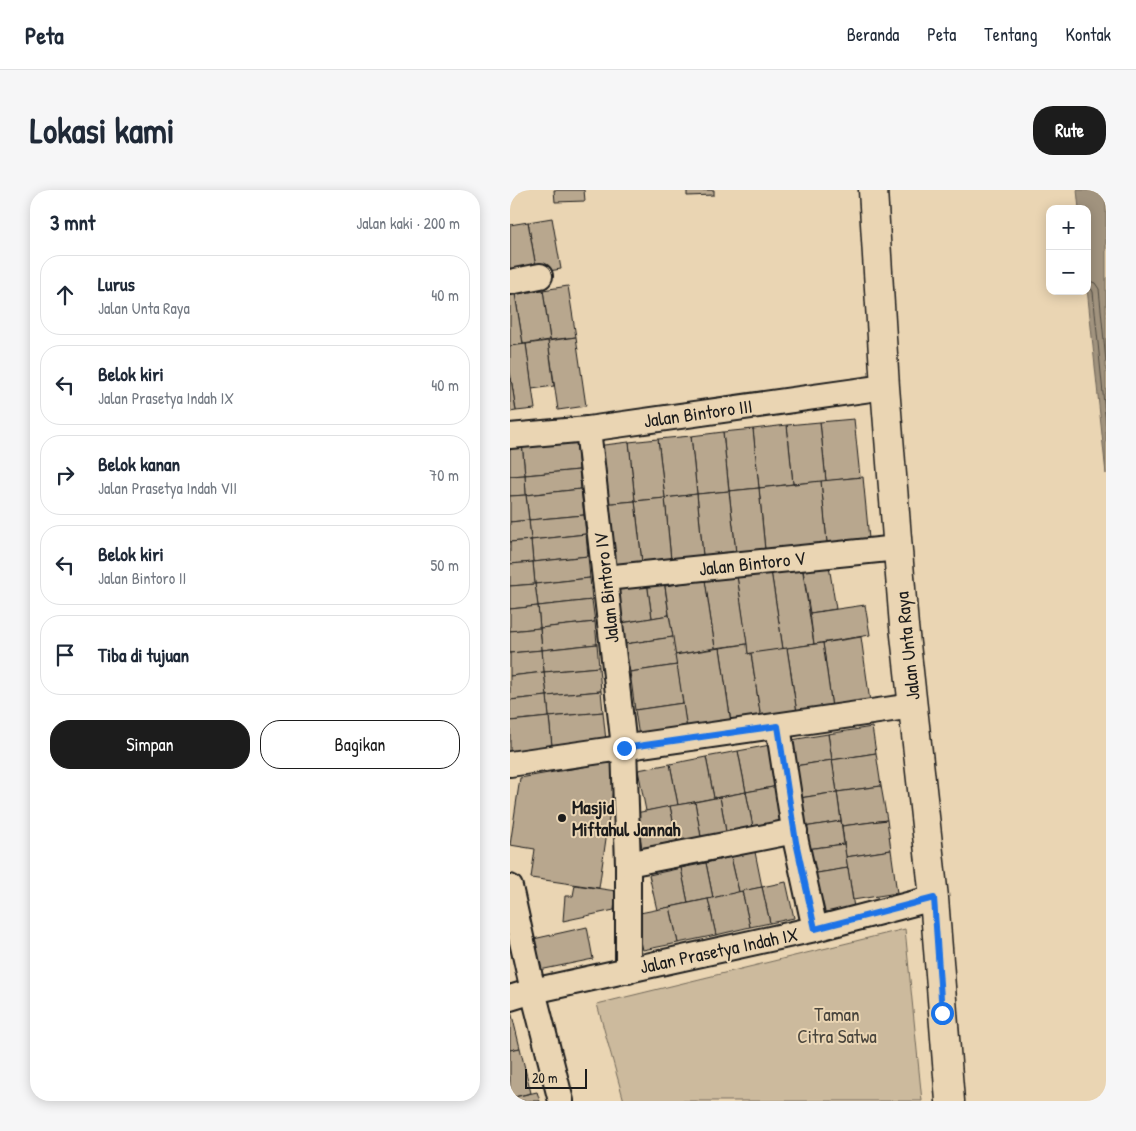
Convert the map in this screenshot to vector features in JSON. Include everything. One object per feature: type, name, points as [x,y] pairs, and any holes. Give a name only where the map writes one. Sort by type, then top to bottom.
[{"type":"street","name":"Jalan Unta Raya","points":[[872,190],[904,626],[934,898],[950,1101]]},
{"type":"street","points":[[510,282],[540,276]]},
{"type":"street","name":"Jalan Bintoro III","points":[[510,436],[588,429],[885,387]]},
{"type":"street","name":"Jalan Bintoro IV","points":[[588,429],[624,748],[628,864],[628,970]]},
{"type":"street","name":"Jalan Bintoro V","points":[[605,578],[898,548]]},
{"type":"street","points":[[510,764],[913,706]]},
{"type":"street","points":[[778,726],[795,831],[815,929]]},
{"type":"street","points":[[628,864],[795,831]]},
{"type":"street","points":[[510,888],[533,991],[561,1101]]},
{"type":"street","name":"Jalan Prasetya Indah IX","points":[[510,998],[533,991],[815,929],[934,898]]},
{"type":"green space","name":"Taman Citra Satwa","points":[[905,929],[922,1101],[624,1101],[597,1004]]},
{"type":"water","points":[[1077,190],[1106,190],[1106,474],[1088,295],[1091,295],[1091,205],[1079,205]]},
{"type":"building","points":[[554,190],[584,190],[585,201],[555,202]]},
{"type":"building","points":[[687,190],[714,190],[714,195],[687,196]]},
{"type":"building","points":[[552,218],[561,269],[537,273],[528,222]]},
{"type":"building","points":[[528,222],[537,273],[510,278],[510,225]]},
{"type":"building","points":[[568,286],[576,337],[550,340],[543,290]]},
{"type":"building","points":[[543,290],[550,340],[523,344],[515,294]]},
{"type":"building","points":[[515,294],[523,344],[510,346],[510,295]]},
{"type":"building","points":[[576,337],[586,406],[558,410],[548,341]]},
{"type":"building","points":[[548,341],[554,386],[532,389],[526,344]]},
{"type":"building","points":[[526,344],[535,409],[516,411],[510,371],[510,346]]},
{"type":"building","points":[[510,379],[516,411],[510,412]]},
{"type":"building","points":[[854,419],[860,477],[826,481],[820,422]]},
{"type":"building","points":[[820,422],[826,481],[793,484],[787,425]]},
{"type":"building","points":[[787,425],[793,484],[759,488],[753,429]]},
{"type":"building","points":[[753,429],[759,488],[729,491],[723,432]]},
{"type":"building","points":[[723,432],[729,491],[697,494],[691,436]]},
{"type":"building","points":[[691,436],[697,494],[665,498],[658,439]]},
{"type":"building","points":[[576,438],[579,470],[525,475],[522,443]]},
{"type":"building","points":[[658,439],[665,498],[635,501],[629,442]]},
{"type":"building","points":[[629,442],[635,501],[602,504],[596,446]]},
{"type":"building","points":[[522,443],[525,475],[510,476],[510,445]]},
{"type":"building","points":[[579,470],[581,489],[526,495],[525,475]]},
{"type":"building","points":[[525,475],[526,495],[510,496],[510,476]]},
{"type":"building","points":[[863,477],[869,539],[827,543],[821,481]]},
{"type":"building","points":[[821,481],[827,543],[765,550],[759,488]]},
{"type":"building","points":[[759,488],[765,550],[736,553],[729,491]]},
{"type":"building","points":[[581,489],[584,515],[529,520],[526,495]]},
{"type":"building","points":[[729,491],[736,553],[703,556],[697,494]]},
{"type":"building","points":[[697,494],[703,556],[671,560],[665,498]]},
{"type":"building","points":[[526,495],[529,520],[510,522],[510,496]]},
{"type":"building","points":[[665,498],[671,560],[642,563],[635,501]]},
{"type":"building","points":[[635,501],[642,563],[609,566],[602,504]]},
{"type":"building","points":[[584,515],[586,534],[531,540],[529,520]]},
{"type":"building","points":[[529,520],[531,540],[510,542],[510,522]]},
{"type":"building","points":[[586,534],[588,556],[533,562],[531,540]]},
{"type":"building","points":[[531,540],[533,562],[510,564],[510,542]]},
{"type":"building","points":[[588,556],[590,578],[535,584],[533,562]]},
{"type":"building","points":[[533,562],[535,584],[510,586],[510,564]]},
{"type":"building","points":[[802,566],[814,644],[783,649],[771,571]]},
{"type":"building","points":[[829,566],[836,609],[810,613],[803,570]]},
{"type":"building","points":[[771,571],[783,649],[748,654],[737,576]]},
{"type":"building","points":[[737,576],[747,644],[715,648],[705,581]]},
{"type":"building","points":[[590,578],[592,600],[538,606],[535,584]]},
{"type":"building","points":[[664,580],[669,615],[652,618],[647,582]]},
{"type":"building","points":[[705,580],[715,648],[675,655],[665,586]]},
{"type":"building","points":[[647,582],[652,618],[614,624],[609,588]]},
{"type":"building","points":[[535,584],[538,606],[510,609],[510,586]]},
{"type":"building","points":[[592,600],[595,622],[540,628],[538,606]]},
{"type":"building","points":[[865,605],[870,635],[814,644],[810,613]]},
{"type":"building","points":[[538,606],[540,628],[510,631],[510,609]]},
{"type":"building","points":[[669,615],[673,637],[625,644],[622,623]]},
{"type":"building","points":[[595,622],[597,644],[542,650],[540,628]]},
{"type":"building","points":[[540,628],[542,650],[510,653],[510,631]]},
{"type":"building","points":[[673,637],[677,665],[630,672],[625,644]]},
{"type":"building","points":[[861,637],[870,702],[832,708],[823,643]]},
{"type":"building","points":[[823,643],[832,708],[797,713],[787,648]]},
{"type":"building","points":[[597,644],[599,667],[544,672],[542,650]]},
{"type":"building","points":[[747,644],[748,654],[751,653],[761,719],[731,723],[720,648]]},
{"type":"building","points":[[720,648],[731,723],[687,730],[675,655]]},
{"type":"building","points":[[787,648],[797,713],[761,719],[751,653]]},
{"type":"building","points":[[542,650],[544,672],[510,676],[510,653]]},
{"type":"building","points":[[677,665],[683,703],[635,710],[630,672]]},
{"type":"building","points":[[599,667],[601,691],[547,696],[544,672]]},
{"type":"building","points":[[544,672],[547,696],[510,700],[510,676]]},
{"type":"building","points":[[601,691],[603,712],[549,717],[547,696]]},
{"type":"building","points":[[547,696],[549,717],[510,721],[510,700]]},
{"type":"building","points":[[683,703],[687,730],[639,737],[635,710]]},
{"type":"building","points":[[603,712],[606,741],[552,746],[549,717]]},
{"type":"building","points":[[549,717],[552,746],[510,751],[510,721]]},
{"type":"building","points":[[872,727],[876,753],[832,760],[828,734]]},
{"type":"building","points":[[828,734],[832,760],[795,766],[791,740]]},
{"type":"building","points":[[770,745],[778,786],[746,792],[738,751]]},
{"type":"building","points":[[738,751],[746,792],[714,798],[706,757]]},
{"type":"building","points":[[876,753],[881,786],[837,792],[832,760]]},
{"type":"building","points":[[706,757],[714,798],[678,805],[670,764]]},
{"type":"building","points":[[832,760],[837,792],[800,798],[795,766]]},
{"type":"building","name":"Masjid Miftahul Jannah","points":[[617,761],[599,888],[531,878],[535,849],[510,845],[520,778]]},
{"type":"building","points":[[670,764],[678,805],[646,811],[638,770]]},
{"type":"building","points":[[778,786],[784,821],[753,827],[746,792]]},
{"type":"building","points":[[881,786],[887,820],[842,826],[837,792]]},
{"type":"building","points":[[746,792],[753,827],[726,832],[720,797]]},
{"type":"building","points":[[837,792],[841,821],[804,827],[800,798]]},
{"type":"building","points":[[720,797],[726,832],[701,837],[695,802]]},
{"type":"building","points":[[695,802],[701,837],[677,841],[670,806]]},
{"type":"building","points":[[670,806],[677,841],[642,848],[636,813]]},
{"type":"building","points":[[887,820],[891,850],[846,857],[842,826]]},
{"type":"building","points":[[841,821],[844,844],[807,849],[804,827]]},
{"type":"building","points":[[844,844],[848,868],[811,874],[807,849]]},
{"type":"building","points":[[891,850],[897,893],[853,900],[846,857]]},
{"type":"building","points":[[755,852],[762,887],[739,892],[731,857]]},
{"type":"building","points":[[731,857],[739,892],[713,898],[706,863]]},
{"type":"building","points":[[706,863],[713,898],[688,903],[681,868]]},
{"type":"building","points":[[681,868],[688,903],[657,910],[649,875]]},
{"type":"building","points":[[848,868],[854,908],[817,913],[811,874]]},
{"type":"building","points":[[786,882],[794,918],[770,923],[762,887]]},
{"type":"building","points":[[575,885],[616,891],[614,910],[563,921],[565,896],[573,896]]},
{"type":"building","points":[[762,887],[770,923],[750,927],[742,891]]},
{"type":"building","points":[[742,891],[750,927],[716,935],[708,899]]},
{"type":"building","points":[[708,899],[716,935],[678,943],[670,907]]},
{"type":"building","points":[[670,907],[678,943],[643,950],[635,914]]},
{"type":"building","points":[[587,927],[593,959],[535,971],[529,940]]},
{"type":"building","points":[[510,1011],[520,1048],[510,1050]]},
{"type":"building","points":[[520,1048],[531,1093],[510,1098],[510,1050]]},
{"type":"building","points":[[537,1092],[540,1101],[510,1101],[510,1098]]},
{"type":"place","name":"Masjid Miftahul Jannah","points":[[562,818]]},
{"type":"route","points":[[624,748],[778,726],[796,842],[815,929],[934,898],[942,1013]]}]
